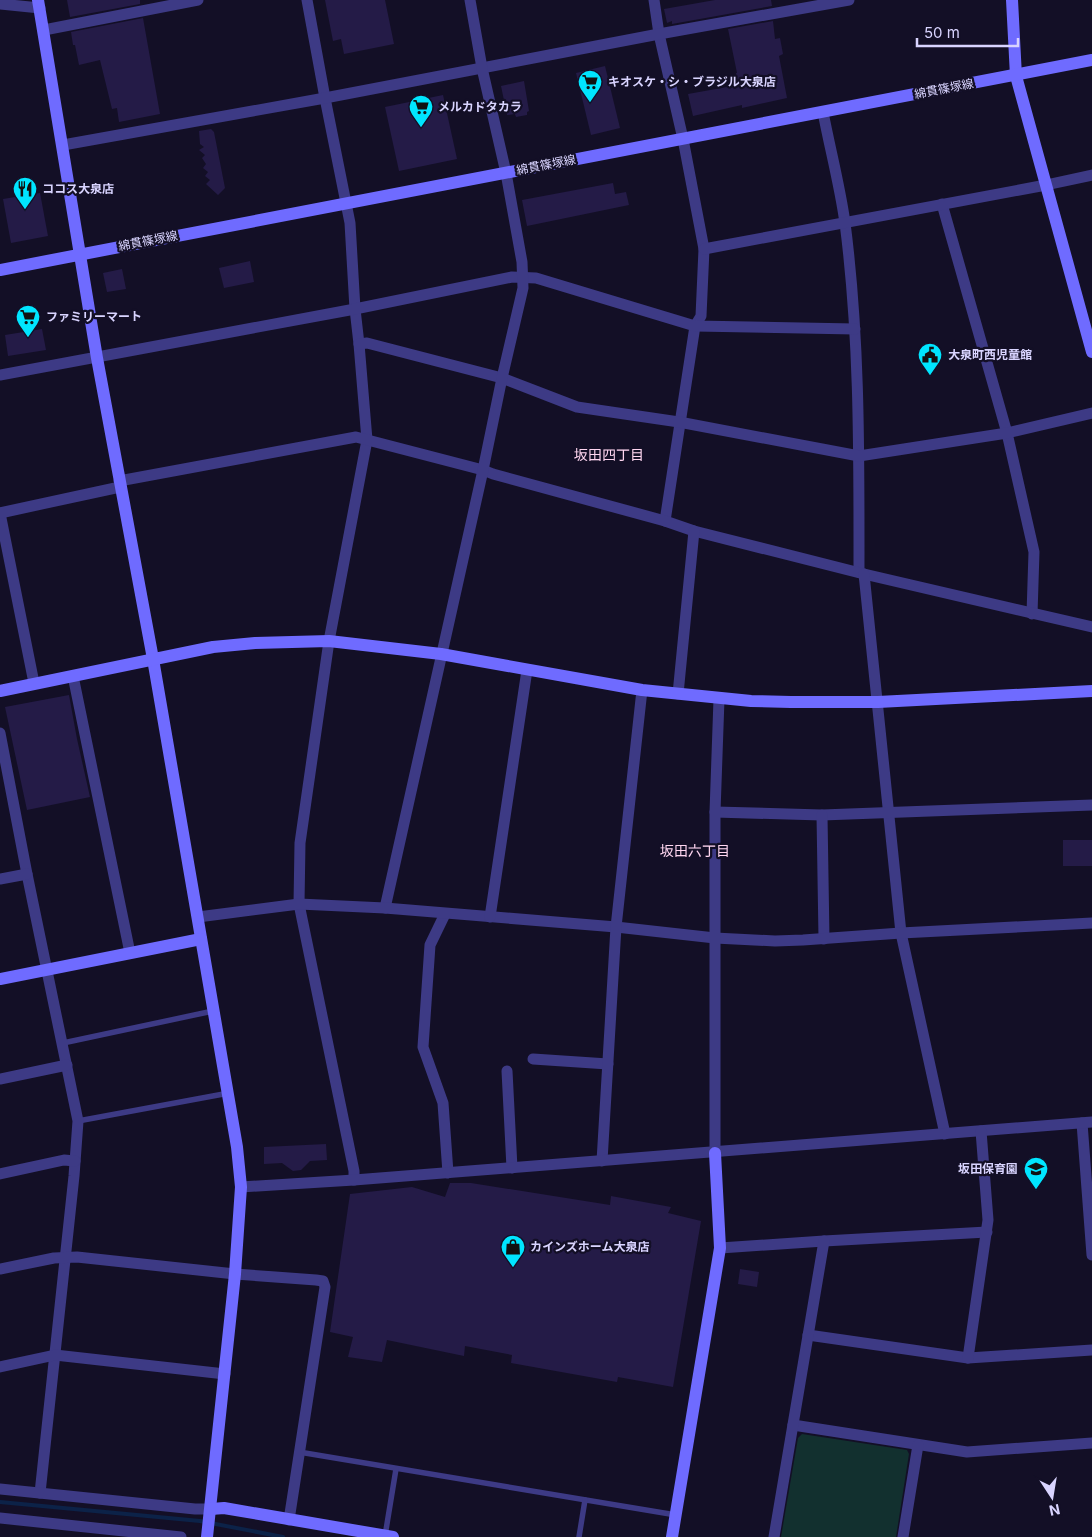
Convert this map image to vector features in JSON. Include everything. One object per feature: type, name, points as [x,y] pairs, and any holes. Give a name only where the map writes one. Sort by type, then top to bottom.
[{"type":"street","points":[[44,30],[198,0]]},
{"type":"street","points":[[307,0],[350,223],[355,309],[367,440],[329,641],[300,843],[299,904],[354,1171],[354,1180]]},
{"type":"street","points":[[385,908],[523,288],[522,262],[506,172],[482,68],[470,0]]},
{"type":"street","points":[[654,0],[659,34],[683,139],[704,248],[701,316],[695,326],[665,521]]},
{"type":"street","points":[[62,145],[325,98],[845,0]]},
{"type":"street","points":[[1012,0],[1016,76],[1092,352]]},
{"type":"street","points":[[0,4],[39,4],[97,358],[153,659],[237,1147],[241,1188],[235,1274],[207,1537]]},
{"type":"street","name":"綿貫篠塚線","points":[[0,270],[1092,60]]},
{"type":"street","points":[[823,112],[844,222],[855,329],[862,573],[878,702],[901,932],[945,1134]]},
{"type":"street","points":[[704,248],[1046,186],[1092,175]]},
{"type":"street","points":[[942,204],[1007,433],[1034,552],[1032,614]]},
{"type":"street","points":[[0,376],[355,309],[512,277],[536,278],[695,326],[855,329]]},
{"type":"street","points":[[359,344],[366,343],[502,378],[578,407],[679,422],[859,456],[1007,433],[1092,413]]},
{"type":"street","points":[[34,683],[0,513],[120,484],[356,437],[483,470],[665,521],[694,531],[1092,627]]},
{"type":"street","points":[[678,694],[694,531]]},
{"type":"street","points":[[0,690],[213,648],[255,643],[329,641],[442,654],[642,690],[719,699],[792,702],[878,702],[1092,691]]},
{"type":"street","points":[[490,917],[526,670]]},
{"type":"street","points":[[73,676],[130,953]]},
{"type":"street","points":[[602,1161],[616,927],[642,690]]},
{"type":"street","points":[[672,1537],[720,1248],[714,1153],[715,812],[719,699]]},
{"type":"street","points":[[0,733],[5,787],[27,874],[78,1122],[66,1257],[40,1493]]},
{"type":"street","points":[[715,812],[822,815],[1092,805]]},
{"type":"street","points":[[822,815],[824,939]]},
{"type":"street","points":[[0,879],[27,874]]},
{"type":"street","points":[[198,917],[299,904],[385,908],[616,927],[715,938],[775,941],[901,932],[1092,923]]},
{"type":"street","points":[[446,914],[430,945],[423,1047],[443,1103],[448,1173]]},
{"type":"street","points":[[0,979],[202,939]]},
{"type":"street","points":[[533,1059],[608,1064]]},
{"type":"street","points":[[0,1079],[67,1066]]},
{"type":"street","points":[[508,1071],[512,1168]]},
{"type":"street","points":[[241,1188],[1087,1123],[1092,1255]]},
{"type":"street","points":[[968,1358],[988,1220],[981,1131]]},
{"type":"street","points":[[0,1174],[64,1160],[75,1161]]},
{"type":"street","points":[[720,1248],[987,1232]]},
{"type":"street","points":[[774,1537],[824,1241]]},
{"type":"street","points":[[0,1269],[66,1257],[323,1282],[325,1287],[289,1520]]},
{"type":"street","points":[[808,1335],[968,1358],[1092,1350]]},
{"type":"street","points":[[0,1367],[55,1355],[225,1374]]},
{"type":"street","points":[[793,1425],[967,1452],[1092,1443]]},
{"type":"street","points":[[905,1537],[918,1445]]},
{"type":"street","points":[[0,1488],[195,1509],[224,1508],[387,1536]]},
{"type":"street","points":[[0,1518],[147,1535],[181,1537]]},
{"type":"lane","points":[[63,1043],[214,1012]]},
{"type":"lane","points":[[78,1122],[229,1093]]},
{"type":"lane","points":[[299,1452],[676,1515]]},
{"type":"lane","points":[[387,1536],[396,1469]]},
{"type":"lane","points":[[579,1537],[585,1500]]},
{"type":"green space","points":[[802,1434],[907,1450],[909,1454],[896,1537],[781,1537],[798,1438]]},
{"type":"building","points":[[67,0],[140,0],[140,4],[70,17]]},
{"type":"building","points":[[325,0],[385,0],[394,44],[344,54],[341,39],[333,41]]},
{"type":"building","points":[[715,0],[771,0],[772,6],[672,24],[672,21],[667,23],[664,9]]},
{"type":"building","points":[[143,18],[160,114],[119,122],[117,108],[112,109],[100,60],[79,65],[71,32]]},
{"type":"building","points":[[773,21],[775,39],[780,38],[783,54],[779,56],[787,98],[742,108],[742,105],[693,116],[688,94],[738,85],[728,29]]},
{"type":"building","points":[[605,66],[620,128],[591,135],[576,73]]},
{"type":"building","points":[[524,81],[529,111],[527,115],[516,117],[515,114],[507,115],[501,86]]},
{"type":"building","points":[[443,95],[457,159],[399,171],[385,107]]},
{"type":"building","points":[[211,129],[214,132],[225,188],[218,195],[206,184],[210,180],[205,176],[208,172],[203,168],[206,164],[202,158],[205,155],[199,150],[204,147],[200,144],[199,131]]},
{"type":"building","points":[[613,183],[615,194],[626,192],[629,205],[527,226],[522,200]]},
{"type":"building","points":[[40,193],[48,236],[11,243],[3,199]]},
{"type":"building","points":[[250,261],[254,282],[224,288],[219,268]]},
{"type":"building","points":[[122,269],[126,289],[107,292],[103,273]]},
{"type":"building","points":[[42,329],[46,350],[8,356],[5,335]]},
{"type":"building","points":[[69,695],[90,797],[27,810],[5,707]]},
{"type":"building","points":[[1063,840],[1092,840],[1092,866],[1063,866]]},
{"type":"building","points":[[326,1144],[327,1160],[310,1161],[301,1170],[293,1171],[282,1163],[264,1164],[264,1147]]},
{"type":"building","points":[[450,1183],[471,1183],[610,1205],[611,1196],[671,1207],[668,1213],[701,1221],[673,1387],[618,1377],[617,1382],[511,1363],[512,1355],[465,1346],[464,1356],[387,1340],[382,1362],[348,1357],[353,1337],[330,1332],[350,1194],[412,1187],[445,1197]]},
{"type":"building","points":[[740,1269],[759,1272],[757,1287],[738,1284]]},
{"type":"waterway","points":[[0,1502],[200,1521],[283,1537]]},
{"type":"place","name":"キオスケ・シ・ブラジル大泉店","points":[[590,103]]},
{"type":"place","name":"メルカドタカラ","points":[[421,128]]},
{"type":"place","name":"ココス大泉店","points":[[25,210]]},
{"type":"place","name":"ファミリーマート","points":[[28,338]]},
{"type":"place","name":"大泉町西児童館","points":[[930,376]]},
{"type":"place","name":"坂田保育園","points":[[1036,1190]]},
{"type":"place","name":"カインズホーム大泉店","points":[[513,1268]]},
{"type":"district","name":"坂田四丁目","points":[[609,455]]},
{"type":"district","name":"坂田六丁目","points":[[695,851]]}]
